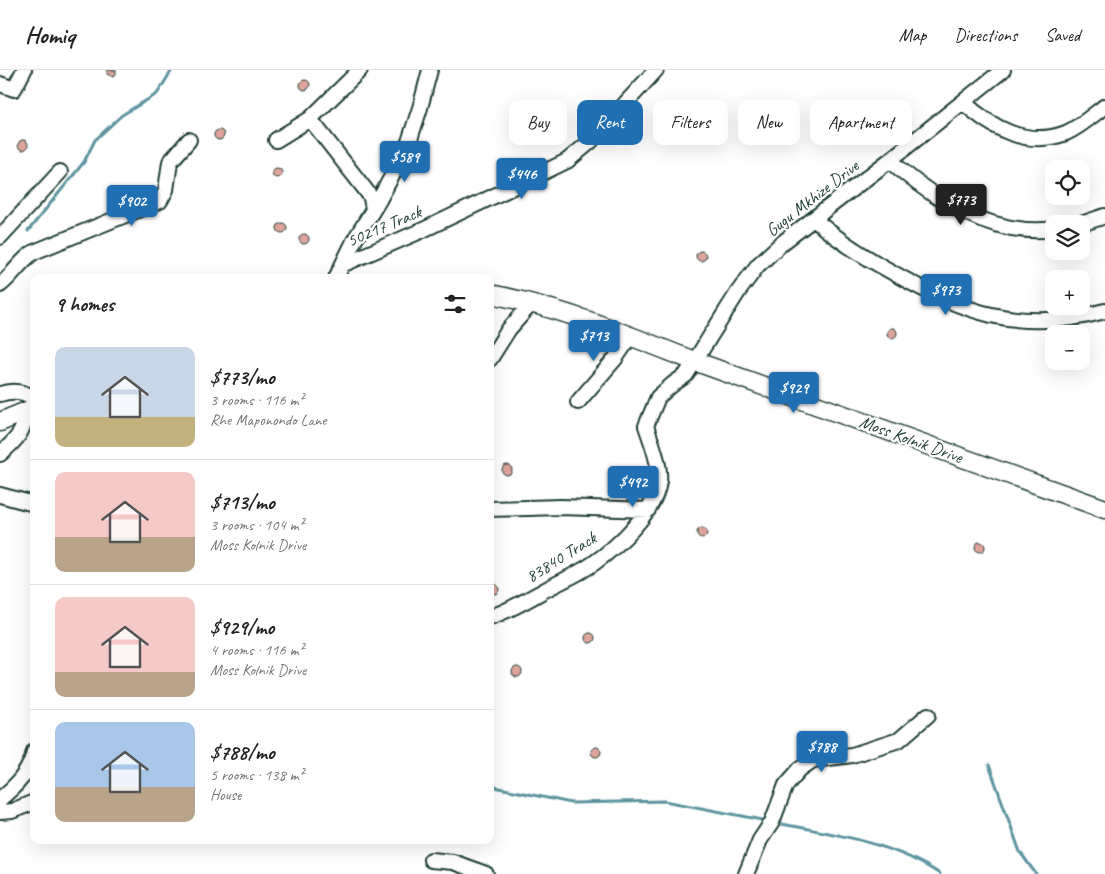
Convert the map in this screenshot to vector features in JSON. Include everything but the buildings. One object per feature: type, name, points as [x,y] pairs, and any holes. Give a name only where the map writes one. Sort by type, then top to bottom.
[{"type":"main road","name":"Moss Kolnik Drive","points":[[494,295],[531,304],[630,336],[694,361],[1105,509]]},
{"type":"main road","points":[[0,422],[30,400]]},
{"type":"street","points":[[0,84],[14,89],[24,70]]},
{"type":"street","points":[[276,140],[310,119],[360,70]]},
{"type":"street","points":[[338,274],[354,241],[402,160],[410,140],[430,70]]},
{"type":"street","name":"50217 Track","points":[[344,264],[432,226],[567,161],[591,141],[656,70]]},
{"type":"street","name":"Gugu Mkhize Drive","points":[[694,361],[738,292],[758,265],[782,243],[1003,70]]},
{"type":"street","points":[[963,102],[992,125],[1032,138],[1048,137],[1067,132],[1105,106]]},
{"type":"street","points":[[310,119],[372,198],[373,209]]},
{"type":"street","points":[[0,285],[34,252],[160,200],[166,190],[170,162],[189,140]]},
{"type":"street","points":[[890,160],[921,186],[967,213],[1008,227],[1029,230],[1045,229]]},
{"type":"street","points":[[0,236],[60,172]]},
{"type":"street","points":[[1090,221],[1105,216]]},
{"type":"street","points":[[814,219],[833,237],[866,258],[926,292],[967,309],[1003,318],[1033,320],[1070,318],[1105,311]]},
{"type":"street","points":[[494,353],[509,329],[531,304]]},
{"type":"street","points":[[578,402],[615,359],[630,336]]},
{"type":"street","name":"83840 Track","points":[[494,616],[567,580],[595,562],[636,525],[648,510],[659,481],[654,448],[646,426],[658,397],[686,375],[694,361]]},
{"type":"street","points":[[0,394],[15,391],[30,398]]},
{"type":"street","points":[[0,454],[19,436],[24,428],[30,403]]},
{"type":"street","points":[[0,495],[30,503]]},
{"type":"street","points":[[494,509],[561,507],[648,510]]},
{"type":"street","points":[[746,874],[760,840],[772,822],[786,785],[800,769],[813,760],[852,755],[899,740],[928,715]]},
{"type":"street","points":[[0,799],[19,782],[30,763]]},
{"type":"street","points":[[0,812],[12,811],[30,804]]},
{"type":"street","points":[[431,860],[453,862],[486,874]]},
{"type":"waterway","points":[[28,231],[84,162],[95,140],[122,115],[157,94],[172,70]]},
{"type":"waterway","points":[[989,765],[1020,852],[1036,874]]},
{"type":"waterway","points":[[494,787],[571,803],[665,801],[768,821]]},
{"type":"waterway","points":[[777,823],[841,836],[882,847],[922,863],[940,874]]}]
